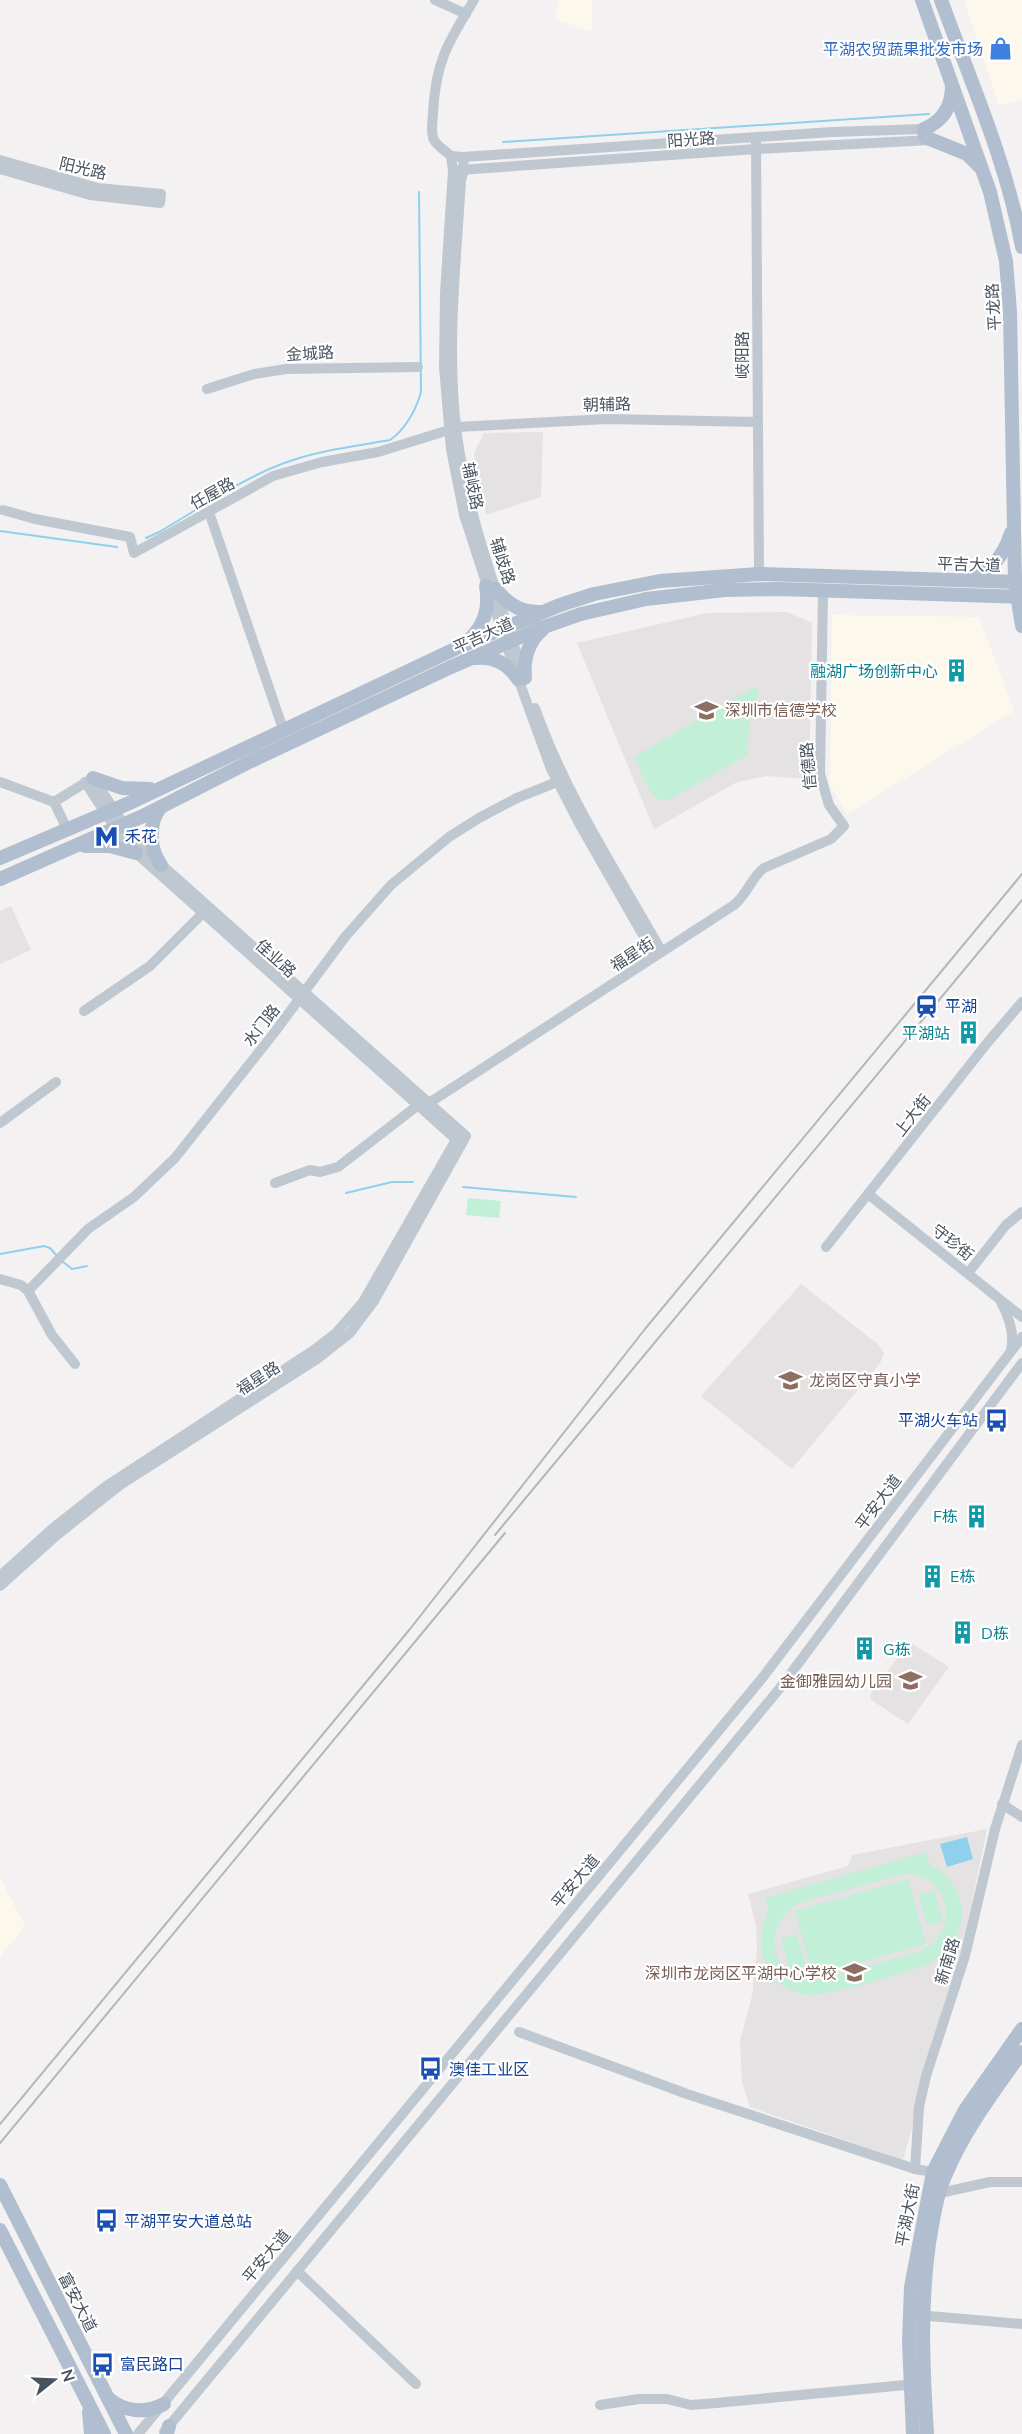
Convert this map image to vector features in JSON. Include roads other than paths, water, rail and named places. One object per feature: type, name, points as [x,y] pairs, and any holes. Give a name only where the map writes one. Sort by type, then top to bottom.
[{"type":"main road","name":"平龙路","points":[[922,0],[984,174],[1002,237],[1008,284],[1014,522],[1022,626]]},
{"type":"main road","points":[[941,0],[991,136],[1012,203],[1022,247]]},
{"type":"main road","points":[[951,80],[951,98],[945,114],[933,125],[928,135],[967,154],[984,174]]},
{"type":"main road","points":[[961,580],[983,573],[995,563],[1007,545],[1014,522]]},
{"type":"main road","name":"平吉大道","points":[[0,879],[120,827],[247,763],[469,659],[507,635],[547,617],[574,600],[635,585],[682,578],[759,574],[1018,582]]},
{"type":"main road","points":[[491,588],[516,607],[547,617],[528,649],[521,679]]},
{"type":"main road","points":[[459,647],[474,636],[484,620],[491,588]]},
{"type":"main road","name":"平吉大道","points":[[547,617],[699,592],[769,589],[1019,597]]},
{"type":"main road","name":"平吉大道","points":[[0,858],[109,811],[459,647],[507,635]]},
{"type":"main road","points":[[469,659],[483,657],[496,660],[508,666],[521,679]]},
{"type":"main road","points":[[185,776],[192,791]]},
{"type":"main road","points":[[89,780],[132,790],[161,787]]},
{"type":"main road","points":[[161,807],[155,817],[152,836],[156,856],[161,865]]},
{"type":"main road","points":[[38,840],[46,859]]},
{"type":"main road","points":[[68,849],[101,845],[136,853]]},
{"type":"main road","name":"平湖大街","points":[[913,2434],[921,2335],[911,2287],[933,2172],[970,2102],[1022,2029]]},
{"type":"main road","name":"平湖大街","points":[[916,2315],[933,2220],[945,2177],[968,2133],[1022,2052]]},
{"type":"main road","name":"富安大道","points":[[0,2186],[126,2434]]},
{"type":"main road","points":[[0,2230],[104,2434]]},
{"type":"main road","name":"平湖大街","points":[[918,2384],[927,2434]]},
{"type":"main road","points":[[86,2398],[91,2434]]},
{"type":"main road","points":[[108,2398],[121,2408],[133,2410],[150,2409],[164,2404]]},
{"type":"street","points":[[435,0],[466,14]]},
{"type":"street","points":[[457,156],[433,138],[434,88],[443,55],[474,0]]},
{"type":"street","name":"阳光路","points":[[457,156],[756,137],[928,135]]},
{"type":"street","name":"阳光路","points":[[458,170],[928,135]]},
{"type":"street","name":"岐阳路","points":[[756,137],[759,574]]},
{"type":"street","name":"辅歧路","points":[[457,156],[461,180],[452,346],[452,429],[491,588],[507,635]]},
{"type":"street","name":"阳光路","points":[[0,160],[98,188],[161,199],[90,195],[0,169]]},
{"type":"street","name":"金城路","points":[[207,389],[254,374],[286,369],[418,367]]},
{"type":"street","name":"朝辅路","points":[[452,429],[607,419],[758,422]]},
{"type":"street","name":"任屋路","points":[[3,510],[34,519],[130,537],[134,552],[273,476],[292,469],[378,452],[452,429]]},
{"type":"street","points":[[209,512],[283,729]]},
{"type":"street","name":"信德路","points":[[823,591],[820,774],[829,805],[843,826]]},
{"type":"street","points":[[507,635],[539,740],[557,782],[659,954]]},
{"type":"street","points":[[521,679],[563,775],[659,954]]},
{"type":"street","points":[[54,802],[89,780]]},
{"type":"street","name":"佳业路","points":[[89,780],[136,853],[203,913],[429,1103],[461,1138]]},
{"type":"street","points":[[0,782],[54,802],[67,829]]},
{"type":"street","name":"水门路","points":[[28,1291],[88,1229],[134,1197],[169,1164],[358,922],[410,867],[449,837],[479,818],[517,798],[557,782]]},
{"type":"street","name":"福星街","points":[[429,1103],[743,898],[758,873],[831,838],[843,826]]},
{"type":"street","name":"佳业路","points":[[120,827],[417,1106],[461,1138]]},
{"type":"street","points":[[84,1011],[150,966],[203,913]]},
{"type":"street","name":"上大街","points":[[826,1247],[1022,1002]]},
{"type":"street","points":[[0,1123],[56,1082]]},
{"type":"street","points":[[275,1183],[310,1170],[320,1172],[338,1167],[417,1106]]},
{"type":"street","name":"福星路","points":[[0,1576],[52,1529],[105,1487],[314,1350],[336,1333],[363,1302],[461,1138]]},
{"type":"street","name":"福星路","points":[[0,1586],[57,1535],[120,1485],[317,1359],[350,1333],[374,1301],[461,1138]]},
{"type":"street","name":"守珍街","points":[[868,1194],[1021,1315]]},
{"type":"street","points":[[968,1273],[1006,1225],[1022,1212]]},
{"type":"street","points":[[0,1279],[21,1285],[28,1291],[52,1335],[75,1364]]},
{"type":"street","points":[[998,1297],[1010,1323],[1012,1344],[1010,1353]]},
{"type":"street","name":"平安大道","points":[[138,2434],[792,1641],[1022,1337]]},
{"type":"street","name":"平安大道","points":[[166,2431],[809,1652],[1022,1363]]},
{"type":"street","points":[[724,1724],[740,1737]]},
{"type":"street","name":"新南路","points":[[915,2169],[919,2107],[926,2076],[965,1956],[1002,1804],[1022,1745]]},
{"type":"street","points":[[1002,1804],[1022,1817]]},
{"type":"street","points":[[519,2032],[687,2094],[915,2169],[933,2172]]},
{"type":"street","points":[[940,2193],[990,2182],[1022,2182]]},
{"type":"street","points":[[297,2271],[416,2384]]},
{"type":"street","points":[[916,2315],[1022,2324]]},
{"type":"street","points":[[600,2405],[639,2399],[667,2399],[691,2405],[918,2384]]},
{"type":"water","points":[[967,1837],[973,1859],[947,1867],[940,1844]]},
{"type":"waterway","points":[[503,142],[929,114]]},
{"type":"waterway","points":[[146,538],[256,475],[314,454],[390,440],[405,425],[421,392],[419,192]]},
{"type":"waterway","points":[[0,531],[117,547]]},
{"type":"waterway","points":[[346,1193],[392,1182],[413,1182]]},
{"type":"waterway","points":[[463,1187],[576,1197]]},
{"type":"waterway","points":[[0,1254],[44,1246],[50,1248],[58,1257]]},
{"type":"waterway","points":[[62,1261],[72,1269],[87,1266]]},
{"type":"railway","points":[[0,2124],[410,1629],[645,1329],[1022,874]]},
{"type":"railway","points":[[495,1535],[1022,900]]},
{"type":"railway","points":[[0,2143],[505,1533]]},
{"type":"place","name":"平湖农贸蔬果批发市场","points":[[1001,49]]},
{"type":"place","name":"融湖广场创新中心","points":[[956,671]]},
{"type":"place","name":"深圳市信德学校","points":[[707,710]]},
{"type":"place","name":"禾花","points":[[107,836]]},
{"type":"place","name":"平湖","points":[[927,1006]]},
{"type":"place","name":"平湖站","points":[[968,1033]]},
{"type":"place","name":"龙岗区守真小学","points":[[791,1380]]},
{"type":"place","name":"平湖火车站","points":[[996,1420]]},
{"type":"place","name":"F栋","points":[[976,1516]]},
{"type":"place","name":"E栋","points":[[932,1576]]},
{"type":"place","name":"D栋","points":[[963,1633]]},
{"type":"place","name":"G栋","points":[[865,1649]]},
{"type":"place","name":"金御雅园幼儿园","points":[[910,1681]]},
{"type":"place","name":"深圳市龙岗区平湖中心学校","points":[[855,1973]]},
{"type":"place","name":"澳佳工业区","points":[[431,2069]]},
{"type":"place","name":"平湖平安大道总站","points":[[106,2221]]},
{"type":"place","name":"富民路口","points":[[102,2364]]}]
